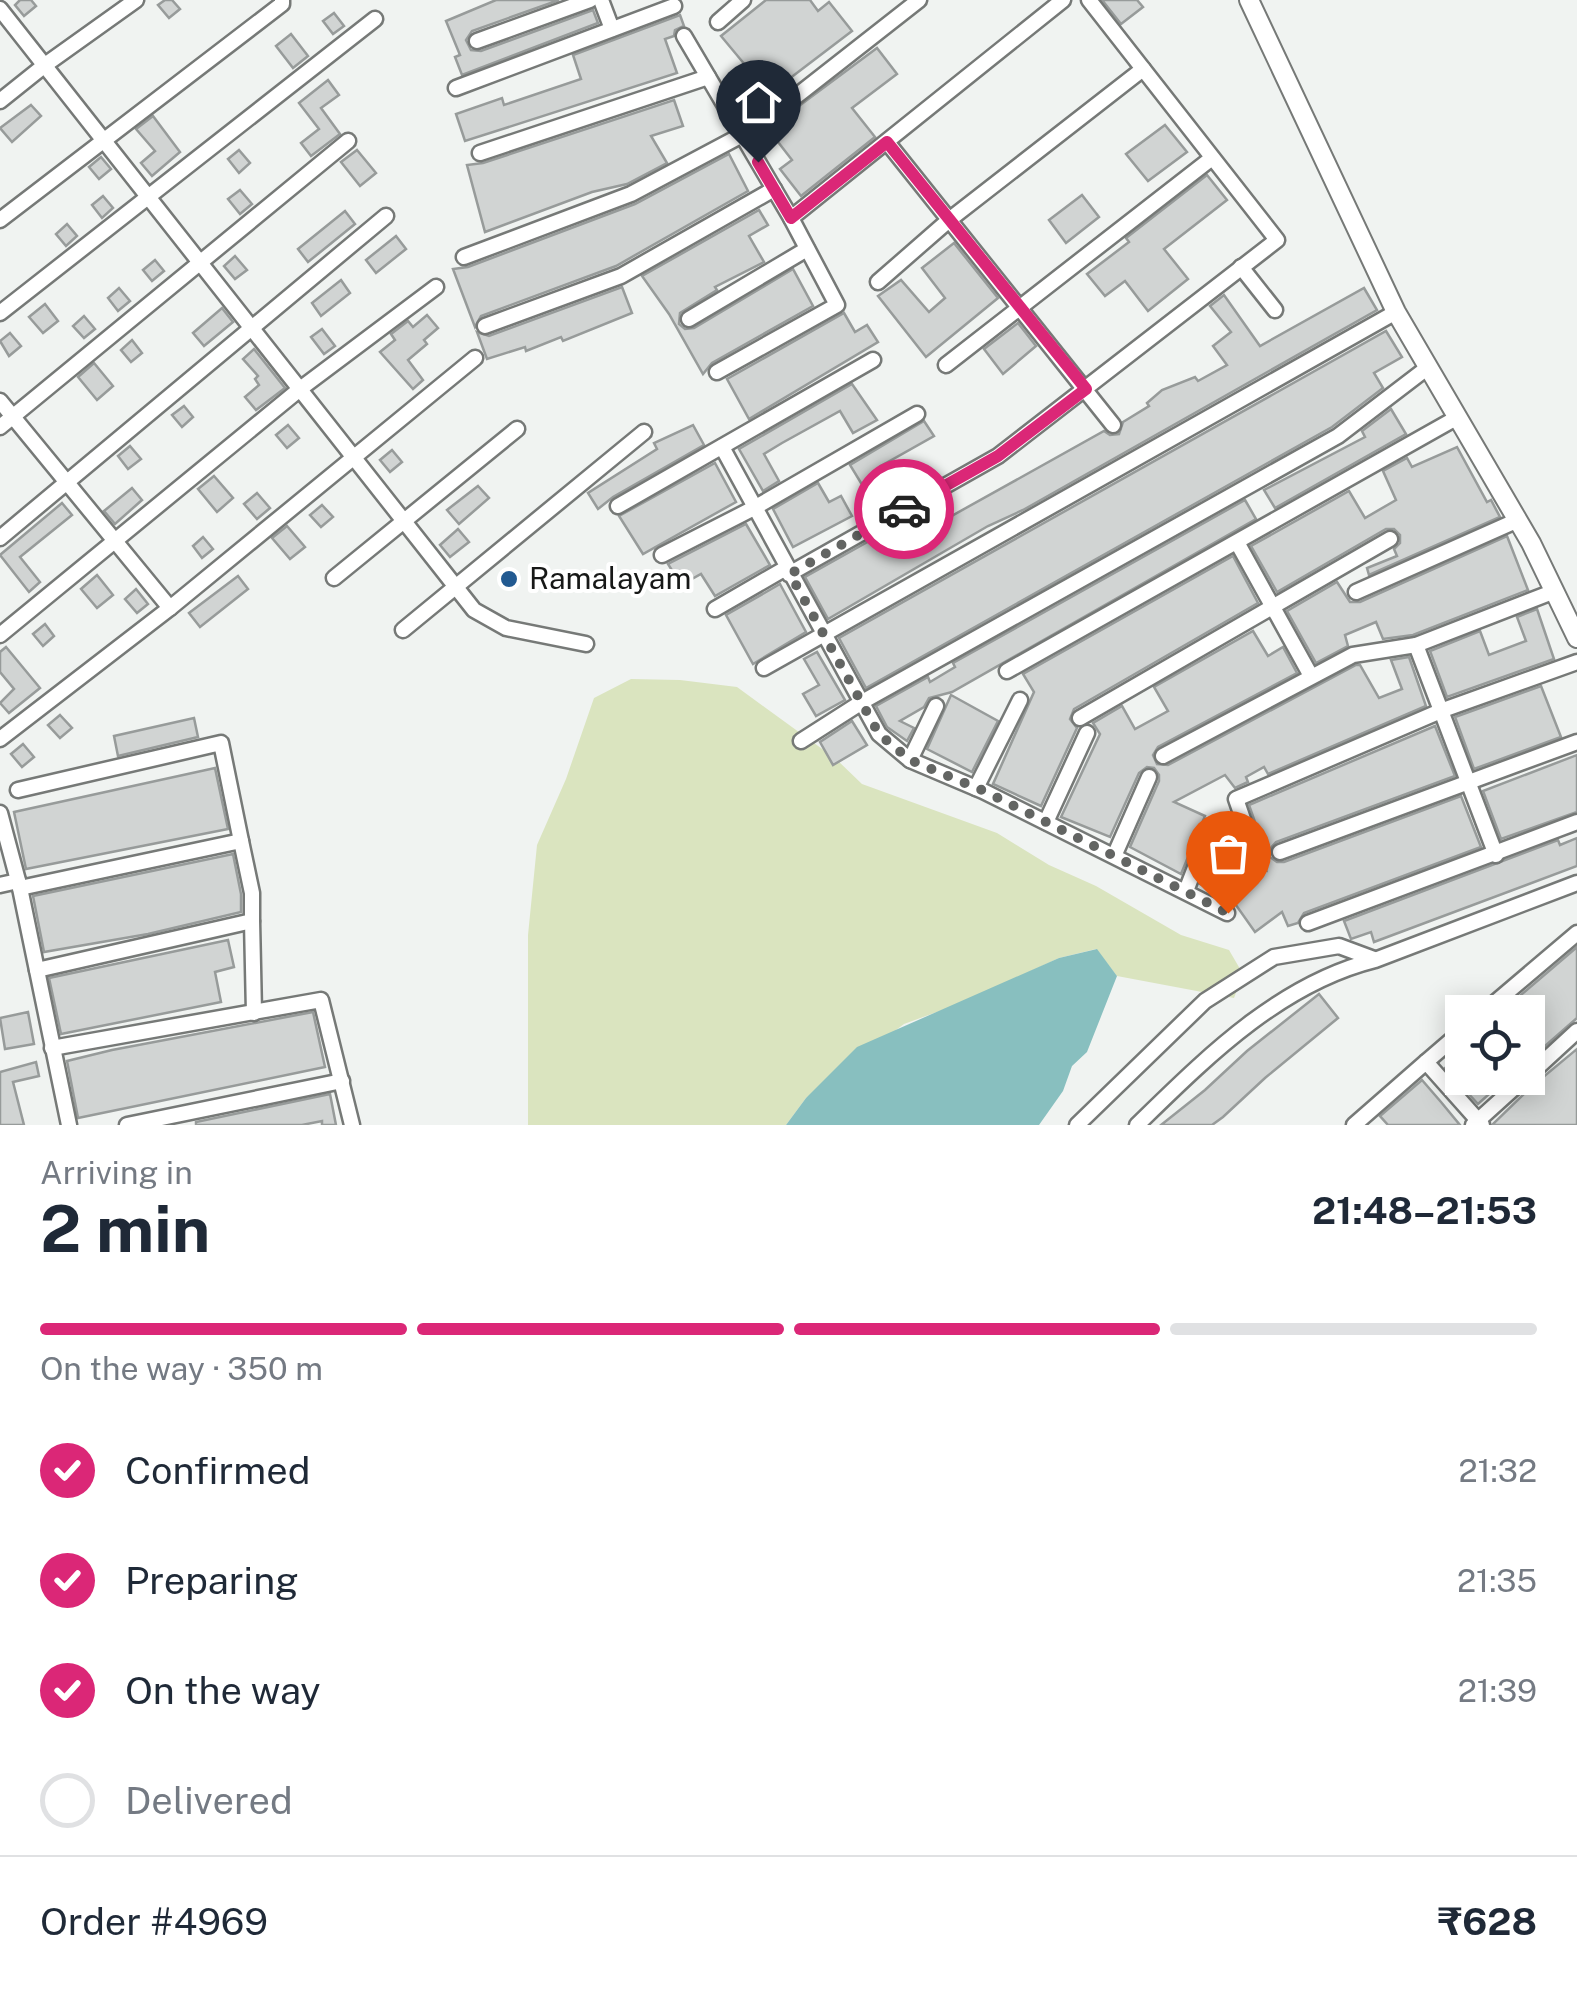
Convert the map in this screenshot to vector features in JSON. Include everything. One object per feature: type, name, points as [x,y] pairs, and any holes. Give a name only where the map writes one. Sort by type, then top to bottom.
[{"type":"street","points":[[0,101],[136,0]]},
{"type":"street","points":[[0,220],[282,4],[282,0]]},
{"type":"street","points":[[477,41],[589,0]]},
{"type":"street","points":[[601,0],[612,29]]},
{"type":"street","points":[[718,22],[743,0]]},
{"type":"street","points":[[771,116],[919,0]]},
{"type":"street","points":[[791,218],[1063,0]]},
{"type":"street","points":[[715,609],[998,456],[1276,240],[1089,0]]},
{"type":"street","points":[[1249,0],[1396,312],[1518,520],[1577,638]]},
{"type":"street","points":[[456,88],[674,6]]},
{"type":"street","points":[[0,9],[474,610],[506,628],[586,644]]},
{"type":"street","points":[[0,313],[376,18]]},
{"type":"street","points":[[684,36],[791,218],[837,305],[718,372]]},
{"type":"street","points":[[878,282],[949,220],[1143,69]]},
{"type":"street","points":[[480,153],[708,77]]},
{"type":"street","points":[[464,257],[631,194],[742,135]]},
{"type":"street","points":[[0,427],[348,141]]},
{"type":"street","points":[[887,142],[1113,425]]},
{"type":"street","points":[[946,365],[1212,158]]},
{"type":"street","points":[[485,326],[621,276],[774,189]]},
{"type":"street","points":[[0,538],[386,216]]},
{"type":"street","points":[[689,319],[808,249]]},
{"type":"street","points":[[1242,267],[1275,310]]},
{"type":"street","points":[[0,635],[300,389],[436,287]]},
{"type":"street","points":[[764,668],[1396,312]]},
{"type":"street","points":[[0,739],[355,460],[475,358]]},
{"type":"street","points":[[618,506],[873,360]]},
{"type":"street","points":[[800,740],[1338,436],[1428,368]]},
{"type":"street","points":[[0,401],[170,608]]},
{"type":"street","points":[[662,555],[754,508],[917,414]]},
{"type":"street","points":[[1007,671],[1458,418]]},
{"type":"street","points":[[334,578],[517,429]]},
{"type":"street","points":[[402,630],[644,432]]},
{"type":"street","points":[[722,446],[879,734],[910,760],[1115,854],[1228,913]]},
{"type":"street","points":[[1356,592],[1518,520]]},
{"type":"street","points":[[1080,718],[1390,539]]},
{"type":"street","points":[[1238,544],[1311,676]]},
{"type":"street","points":[[1163,756],[1353,656],[1416,644],[1555,591]]},
{"type":"street","points":[[1416,644],[1496,854]]},
{"type":"street","points":[[1253,848],[1236,798],[1443,710],[1577,662]]},
{"type":"street","points":[[976,788],[1020,700]]},
{"type":"street","points":[[910,760],[936,706]]},
{"type":"street","points":[[1046,822],[1087,733]]},
{"type":"street","points":[[18,790],[220,742],[252,892],[254,1013]]},
{"type":"street","points":[[1280,852],[1577,742]]},
{"type":"street","points":[[1115,854],[1149,777]]},
{"type":"street","points":[[0,813],[19,885],[69,1125]]},
{"type":"street","points":[[1308,923],[1577,822]]},
{"type":"street","points":[[1186,892],[1211,826]]},
{"type":"street","points":[[0,886],[241,841]]},
{"type":"street","points":[[1137,1125],[1222,1042],[1308,986],[1348,966],[1375,960],[1577,883]]},
{"type":"street","points":[[37,970],[252,921]]},
{"type":"street","points":[[1504,995],[1577,933]]},
{"type":"street","points":[[1077,1125],[1205,1001],[1274,957],[1340,946],[1375,960]]},
{"type":"street","points":[[52,1048],[320,1000],[352,1125]]},
{"type":"street","points":[[1545,1059],[1577,1031]]},
{"type":"street","points":[[1354,1125],[1445,1046]]},
{"type":"street","points":[[1426,1062],[1477,1123],[1506,1095]]},
{"type":"street","points":[[127,1125],[342,1081]]},
{"type":"green space","points":[[631,679],[737,687],[836,759],[862,784],[997,833],[1181,935],[1229,950],[1243,974],[1234,998],[1117,976],[1096,949],[1059,958],[967,1001],[904,1024],[806,1098],[786,1125],[528,1125],[528,935],[537,845],[566,779],[594,698]]},
{"type":"water","points":[[1097,949],[1117,976],[1087,1052],[1072,1066],[1063,1091],[1039,1125],[786,1125],[806,1098],[857,1047],[1059,958]]},
{"type":"building","points":[[20,0],[31,0],[36,6],[24,16],[15,5]]},
{"type":"building","points":[[172,0],[180,9],[169,18],[158,5]]},
{"type":"building","points":[[496,0],[559,0],[472,31],[466,40],[471,50],[481,51],[593,10],[598,23],[462,75],[455,57],[460,55],[446,21]]},
{"type":"building","points":[[766,0],[810,0],[818,11],[829,2],[852,31],[764,98],[741,70],[746,66],[721,36]]},
{"type":"building","points":[[1102,0],[1137,0],[1143,7],[1121,24]]},
{"type":"building","points":[[334,13],[344,26],[333,34],[323,21]]},
{"type":"building","points":[[680,15],[684,26],[665,39],[677,73],[465,141],[456,114],[502,98],[504,105],[581,79],[573,55]]},
{"type":"building","points":[[291,34],[308,56],[293,68],[276,46]]},
{"type":"building","points":[[877,48],[897,74],[852,108],[875,137],[801,196],[780,169],[792,160],[768,129]]},
{"type":"building","points":[[328,80],[339,95],[321,108],[340,134],[311,156],[301,143],[319,129],[299,103]]},
{"type":"building","points":[[674,100],[683,126],[651,136],[667,163],[627,184],[592,192],[485,232],[467,165]]},
{"type":"building","points":[[31,105],[41,116],[12,142],[0,128]]},
{"type":"building","points":[[153,116],[180,152],[152,176],[141,163],[155,151],[136,129]]},
{"type":"building","points":[[1165,125],[1187,152],[1148,181],[1126,154]]},
{"type":"building","points":[[239,150],[250,163],[239,173],[228,159]]},
{"type":"building","points":[[357,150],[376,173],[360,186],[341,162]]},
{"type":"building","points":[[729,154],[748,191],[616,266],[481,316],[475,327],[453,269],[468,267],[635,204]]},
{"type":"building","points":[[101,157],[111,169],[99,179],[89,167]]},
{"type":"building","points":[[1207,175],[1227,200],[1164,249],[1188,279],[1148,311],[1125,281],[1105,296],[1087,274]]},
{"type":"building","points":[[240,190],[252,204],[240,214],[228,199]]},
{"type":"building","points":[[1082,195],[1099,217],[1066,243],[1049,220]]},
{"type":"building","points":[[103,196],[113,208],[102,218],[92,205]]},
{"type":"building","points":[[759,210],[768,225],[749,236],[764,262],[715,287],[717,290],[680,313],[679,324],[685,329],[694,328],[793,269],[813,306],[712,363],[703,374],[642,276]]},
{"type":"building","points":[[345,211],[355,224],[308,262],[298,249]]},
{"type":"building","points":[[67,224],[77,236],[66,246],[56,234]]},
{"type":"building","points":[[396,236],[406,249],[376,273],[366,260]]},
{"type":"building","points":[[954,243],[998,298],[926,357],[878,296],[901,280],[929,312],[945,298],[922,268]]},
{"type":"building","points":[[235,256],[247,270],[235,279],[224,266]]},
{"type":"building","points":[[155,260],[164,271],[152,281],[143,270]]},
{"type":"building","points":[[341,280],[350,293],[321,316],[312,303]]},
{"type":"building","points":[[622,287],[632,313],[563,341],[561,337],[526,351],[525,347],[487,359],[477,332],[489,336]]},
{"type":"building","points":[[119,288],[130,301],[118,311],[108,298]]},
{"type":"building","points":[[1364,288],[1377,310],[828,619],[805,577],[930,507],[939,523],[1104,431],[1119,434],[1123,422],[1149,406],[1147,403],[1162,390],[1195,377],[1198,381],[1227,365],[1213,346],[1231,332],[1210,306],[1224,295],[1260,346]]},
{"type":"building","points":[[45,304],[58,321],[43,333],[29,317]]},
{"type":"building","points":[[222,308],[233,322],[204,346],[193,333]]},
{"type":"building","points":[[844,313],[855,332],[867,325],[878,342],[749,419],[727,379]]},
{"type":"building","points":[[427,315],[438,328],[408,360],[423,380],[413,389],[380,352],[395,340],[391,334],[408,321],[413,327]]},
{"type":"building","points":[[84,316],[95,329],[84,338],[73,326]]},
{"type":"building","points":[[1018,323],[1036,346],[1003,374],[984,349]]},
{"type":"building","points":[[322,329],[335,346],[324,354],[311,337]]},
{"type":"building","points":[[1386,331],[1402,357],[1374,373],[1383,388],[1332,427],[866,688],[839,638]]},
{"type":"building","points":[[10,333],[21,346],[9,356],[0,341]]},
{"type":"building","points":[[132,340],[142,353],[131,362],[121,350]]},
{"type":"building","points":[[254,349],[285,388],[256,410],[245,397],[259,385],[255,379],[258,376],[243,359]]},
{"type":"building","points":[[94,363],[113,386],[97,400],[78,377]]},
{"type":"building","points":[[852,384],[877,420],[853,433],[840,411],[764,454],[779,481],[763,491],[739,449]]},
{"type":"building","points":[[184,406],[193,417],[182,427],[172,415]]},
{"type":"building","points":[[1391,409],[1406,434],[1275,508],[1264,490],[1365,437],[1362,431]]},
{"type":"building","points":[[924,421],[934,436],[881,466],[896,488],[872,501],[850,465]]},
{"type":"building","points":[[288,425],[299,438],[287,448],[276,435]]},
{"type":"building","points":[[693,425],[704,445],[598,509],[588,493],[657,449],[654,443]]},
{"type":"building","points":[[130,446],[141,459],[128,469],[118,456]]},
{"type":"building","points":[[1457,447],[1487,502],[1491,500],[1500,517],[1369,575],[1367,568],[1397,556],[1394,549],[1400,543],[1400,535],[1394,529],[1386,529],[1277,592],[1251,546],[1349,491],[1365,518],[1396,500],[1383,471],[1407,458],[1412,467]]},
{"type":"building","points":[[392,450],[402,462],[390,472],[380,460]]},
{"type":"building","points":[[715,463],[736,502],[643,554],[619,516]]},
{"type":"building","points":[[214,476],[233,498],[217,512],[198,489]]},
{"type":"building","points":[[818,483],[829,502],[841,496],[852,516],[793,547],[773,509]]},
{"type":"building","points":[[478,486],[489,498],[459,524],[447,510]]},
{"type":"building","points":[[132,488],[142,500],[115,524],[104,511]]},
{"type":"building","points":[[257,493],[270,508],[257,519],[244,504]]},
{"type":"building","points":[[1245,500],[1256,519],[952,692],[929,698],[924,707],[900,721],[914,728],[907,741],[887,727],[876,706],[928,677],[930,682],[955,667],[953,663]]},
{"type":"building","points":[[62,503],[72,515],[20,557],[40,582],[29,592],[0,555]]},
{"type":"building","points":[[322,505],[333,517],[321,527],[310,515]]},
{"type":"building","points":[[746,524],[770,565],[715,596],[701,574],[681,585],[668,564]]},
{"type":"building","points":[[287,526],[305,547],[290,559],[272,538]]},
{"type":"building","points":[[458,529],[469,542],[450,557],[440,545]]},
{"type":"building","points":[[1507,536],[1528,590],[1413,635],[1383,639],[1376,622],[1345,635],[1348,646],[1316,663],[1287,611],[1337,582],[1350,602],[1360,602]]},
{"type":"building","points":[[203,537],[213,549],[202,558],[193,546]]},
{"type":"building","points":[[1233,556],[1258,603],[1074,709],[1070,719],[1077,728],[1041,806],[993,784],[1034,692],[1023,674]]},
{"type":"building","points":[[97,575],[113,595],[97,608],[81,589]]},
{"type":"building","points":[[238,576],[248,589],[200,627],[189,613]]},
{"type":"building","points":[[780,584],[806,632],[753,664],[726,615]]},
{"type":"building","points":[[136,589],[148,604],[137,613],[125,599]]},
{"type":"building","points":[[1537,609],[1554,659],[1447,697],[1430,651],[1480,631],[1489,655],[1526,641],[1517,617]]},
{"type":"building","points":[[45,624],[54,636],[43,646],[33,634]]},
{"type":"building","points":[[1253,631],[1268,656],[1283,647],[1297,673],[1158,747],[1153,755],[1157,764],[1168,765],[1356,665],[1360,665],[1379,698],[1402,689],[1391,660],[1409,657],[1426,706],[1268,774],[1264,767],[1235,788],[1225,775],[1174,802],[1205,816],[1181,874],[1130,847],[1159,781],[1154,768],[1147,767],[1139,773],[1110,837],[1061,817],[1100,734],[1093,723],[1122,706],[1135,729],[1168,711],[1154,687]]},
{"type":"building","points":[[6,647],[40,688],[9,713],[0,703],[14,689],[0,672],[0,652]]},
{"type":"building","points":[[817,652],[845,700],[816,716],[803,694],[819,685],[804,659]]},
{"type":"building","points":[[1541,686],[1561,737],[1474,769],[1455,717]]},
{"type":"building","points":[[951,695],[998,721],[972,772],[927,749]]},
{"type":"building","points":[[60,715],[72,728],[60,738],[48,725]]},
{"type":"building","points":[[194,718],[198,737],[118,756],[114,736]]},
{"type":"building","points":[[852,721],[867,745],[833,765],[820,742]]},
{"type":"building","points":[[1435,726],[1455,776],[1276,842],[1270,857],[1284,862],[1461,796],[1481,847],[1304,913],[1298,923],[1288,926],[1282,912],[1255,932],[1224,888],[1221,895],[1200,884],[1215,845],[1266,870],[1261,855],[1263,845],[1249,805]]},
{"type":"building","points":[[23,744],[34,757],[22,767],[11,754]]},
{"type":"building","points":[[1577,755],[1577,812],[1501,839],[1483,791]]},
{"type":"building","points":[[215,768],[228,829],[26,869],[14,812]]},
{"type":"building","points":[[1577,838],[1577,866],[1374,942],[1371,932],[1351,939],[1344,921],[1558,840],[1560,845]]},
{"type":"building","points":[[233,854],[241,912],[148,934],[44,952],[33,896]]},
{"type":"building","points":[[228,940],[234,967],[215,972],[221,1002],[61,1034],[49,978]]},
{"type":"building","points":[[1577,947],[1577,1018],[1545,1046],[1545,995],[1521,995]]},
{"type":"building","points":[[1319,994],[1338,1018],[1223,1117],[1212,1125],[1161,1125],[1247,1051]]},
{"type":"building","points":[[28,1012],[34,1044],[5,1049],[0,1018]]},
{"type":"building","points":[[313,1012],[325,1067],[78,1118],[67,1061]]},
{"type":"building","points":[[1577,1049],[1577,1125],[1492,1125],[1523,1095],[1545,1095],[1545,1076]]},
{"type":"building","points":[[36,1062],[39,1076],[13,1082],[24,1125],[0,1125],[0,1072]]},
{"type":"building","points":[[1422,1080],[1460,1125],[1388,1125],[1380,1116]]},
{"type":"building","points":[[330,1094],[336,1125],[322,1125],[322,1121],[302,1125],[196,1125],[196,1122]]},
{"type":"building","points":[[1470,1095],[1488,1095],[1478,1104]]},
{"type":"way so far","points":[[904,509],[790,574],[879,734],[910,760],[1115,854],[1228,913]]},
{"type":"place","name":"Ramalayam","points":[[509,579]]},
{"type":"route","points":[[758,162],[791,218],[887,142],[1086,389],[998,456],[904,509]]}]
